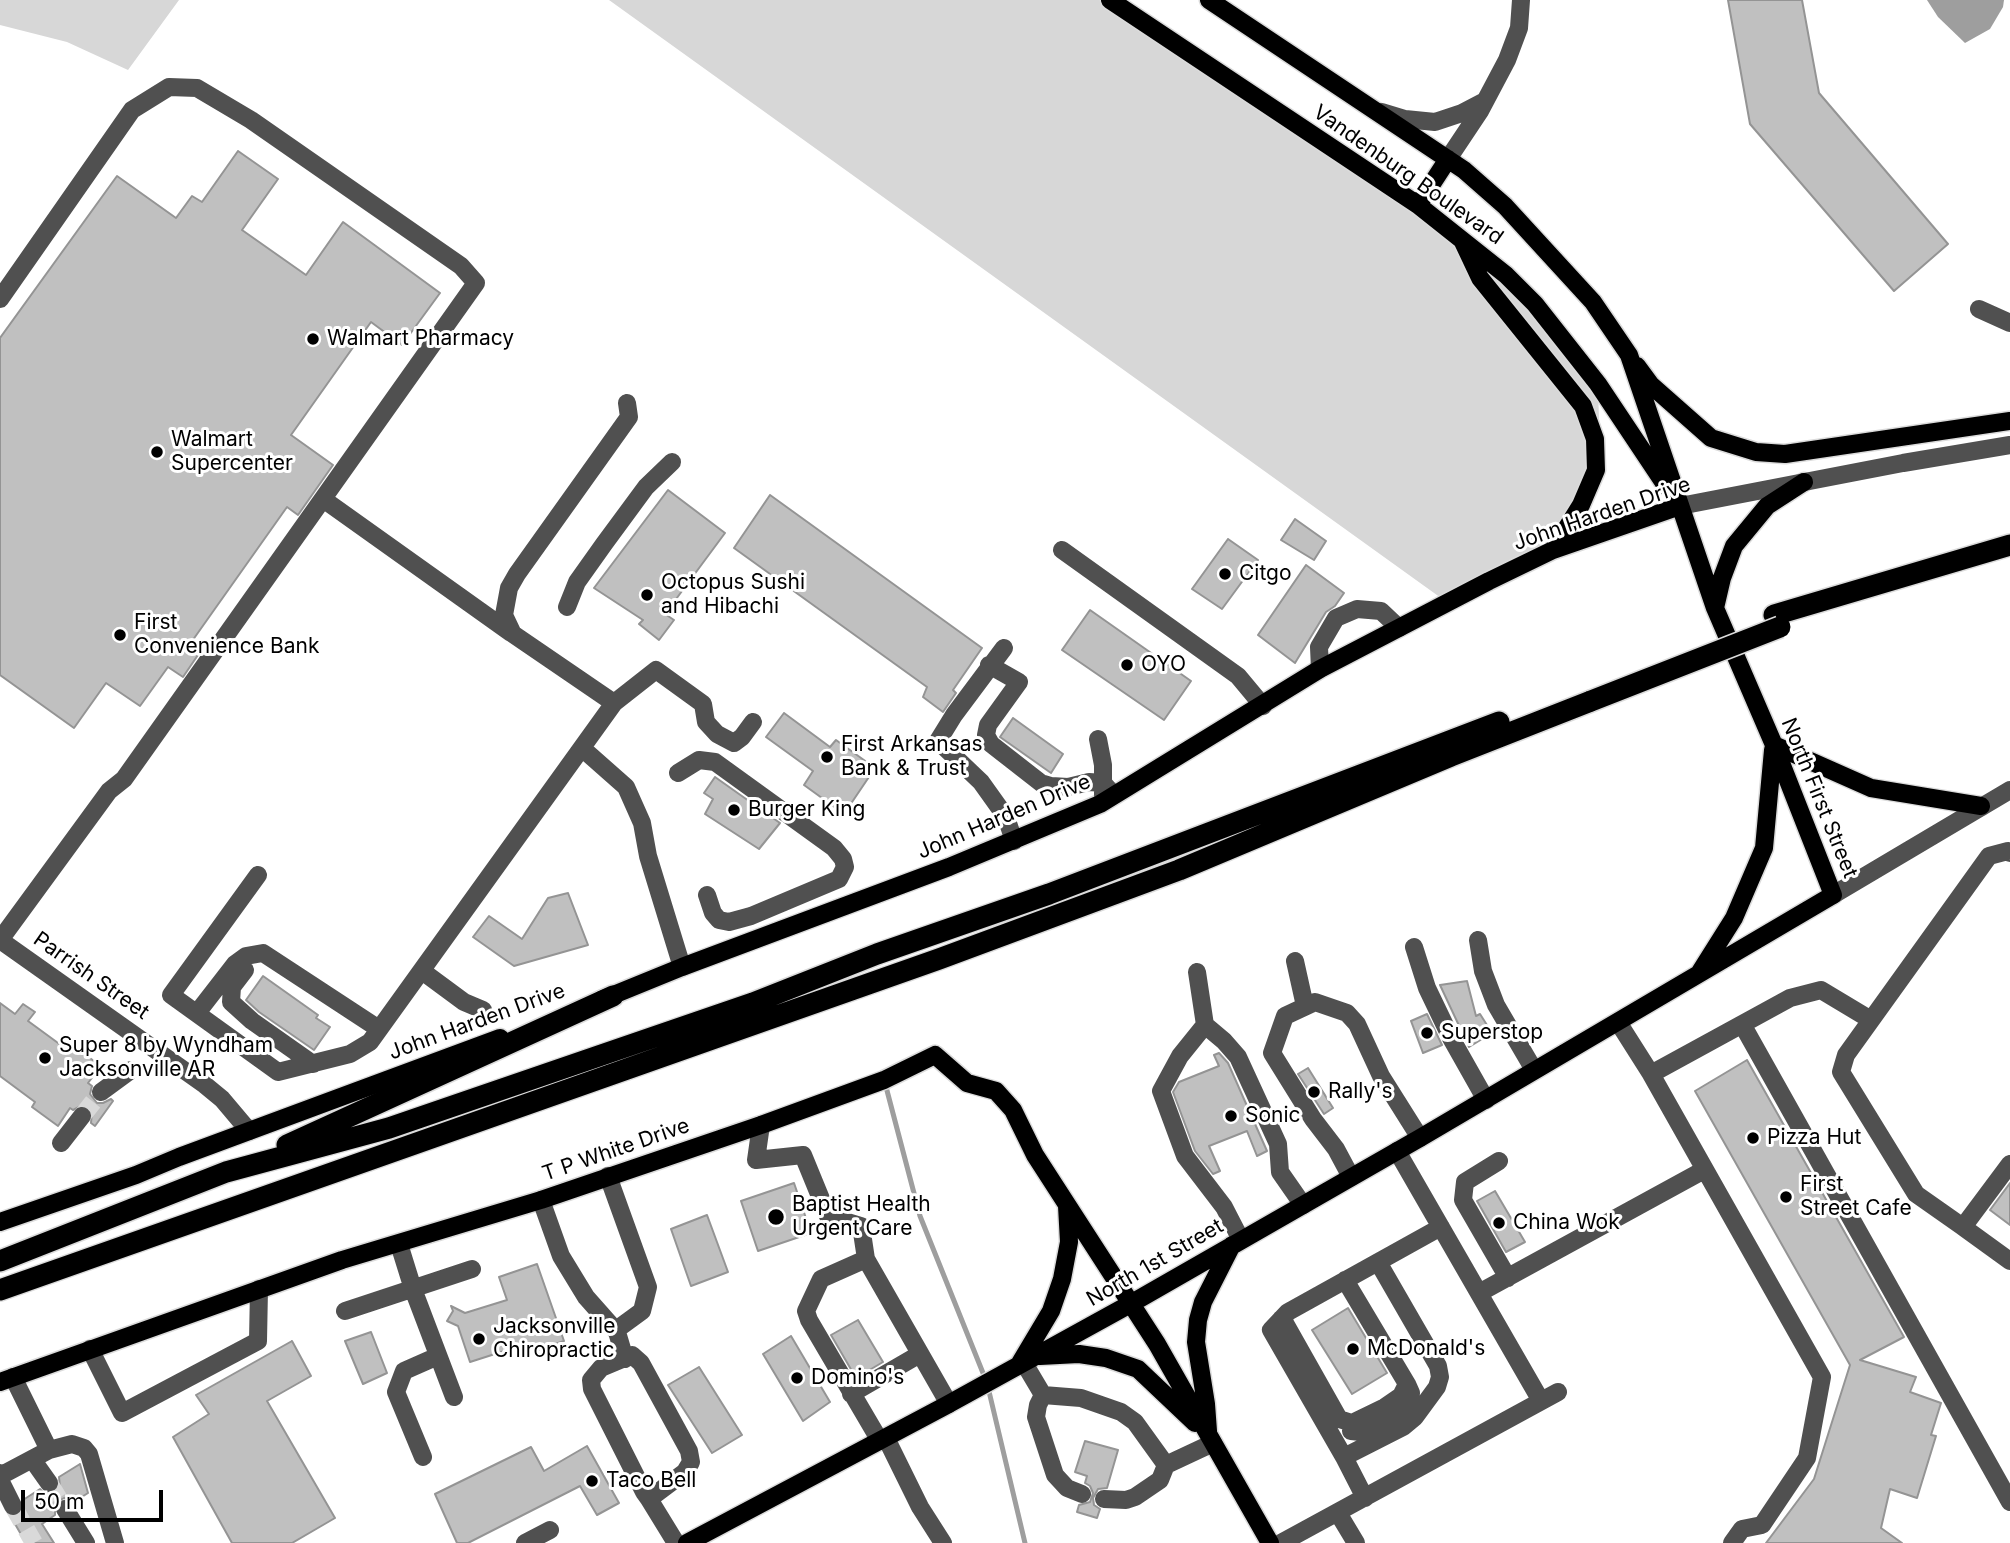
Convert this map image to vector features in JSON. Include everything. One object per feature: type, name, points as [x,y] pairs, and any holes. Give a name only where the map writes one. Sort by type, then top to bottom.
[{"type":"highway","points":[[226,1172],[389,1128],[753,1003],[877,954],[1062,889],[1588,695],[1777,621],[2010,545]]},
{"type":"highway","points":[[1777,621],[2010,560]]},
{"type":"highway","points":[[0,1290],[952,955],[1180,870],[1588,695]]},
{"type":"highway","points":[[0,1261],[226,1172],[613,996]]},
{"type":"main road","name":"Vandenburg Boulevard","points":[[1110,0],[1418,205],[1506,275],[1535,304],[1598,384],[1680,506]]},
{"type":"main road","name":"Vandenburg Boulevard","points":[[1209,0],[1448,159],[1505,206],[1556,260],[1593,302],[1629,355],[1680,506]]},
{"type":"main road","points":[[1418,205],[1448,159]]},
{"type":"main road","points":[[1460,236],[1480,278],[1583,406],[1595,439],[1596,470],[1581,505],[1553,550]]},
{"type":"main road","points":[[1629,355],[1651,385],[1711,438],[1756,452],[1785,454],[2010,421]]},
{"type":"main road","points":[[1715,608],[1734,546],[1767,506],[1804,482]]},
{"type":"main road","name":"John Harden Drive","points":[[0,1222],[136,1175],[613,996],[682,967],[1014,841],[1263,706],[1320,669],[1553,550],[1680,506]]},
{"type":"main road","name":"North First Street","points":[[1638,1011],[1833,895],[1774,745],[1715,608],[1680,506]]},
{"type":"main road","points":[[1698,975],[1734,918],[1764,848],[1774,745],[1871,788],[1981,806]]},
{"type":"main road","name":"North 1st Street","points":[[687,1543],[708,1538],[883,1439],[1027,1362],[1638,1011]]},
{"type":"main road","name":"T P White Drive","points":[[7,1379],[342,1260],[541,1200],[761,1125],[884,1080],[935,1055],[967,1083],[996,1091],[1013,1110],[1035,1155],[1132,1303],[1270,1543]]},
{"type":"main road","points":[[1027,1362],[1051,1311],[1062,1279],[1069,1242],[1066,1203]]},
{"type":"main road","points":[[1210,1439],[1196,1342],[1198,1320],[1203,1302],[1236,1243]]},
{"type":"main road","points":[[1027,1362],[1079,1354],[1106,1358],[1138,1369],[1210,1439]]},
{"type":"street","points":[[1448,159],[1507,60],[1519,28],[1521,0]]},
{"type":"street","points":[[0,299],[132,110],[169,87],[197,88],[251,120],[461,266],[476,283],[124,779],[109,791],[0,940]]},
{"type":"street","points":[[1376,110],[1405,119],[1435,122],[1462,113],[1485,101]]},
{"type":"street","points":[[1979,309],[2010,323]]},
{"type":"street","points":[[513,634],[504,615],[509,588],[545,533],[629,417],[627,403]]},
{"type":"street","name":"John Harden Drive","points":[[1680,506],[2010,445]]},
{"type":"street","points":[[567,607],[577,582],[604,544],[646,486],[671,462]]},
{"type":"street","points":[[323,499],[614,704]]},
{"type":"street","points":[[1062,550],[1238,676],[1263,706]]},
{"type":"street","points":[[1320,669],[1319,647],[1336,618],[1357,609],[1381,611],[1399,628]]},
{"type":"street","points":[[1004,648],[989,665],[938,741],[981,782],[1006,817],[1014,841]]},
{"type":"street","points":[[989,665],[1019,682],[988,724],[986,735],[991,744],[1041,783],[1068,787],[1089,782],[1105,794]]},
{"type":"street","points":[[258,875],[171,995],[278,1072],[350,1054],[370,1042],[614,704],[656,670],[703,704],[706,722],[717,734],[734,743],[753,722]]},
{"type":"street","points":[[1098,739],[1105,794]]},
{"type":"street","points":[[583,749],[626,787],[642,822],[648,856],[682,967]]},
{"type":"street","points":[[678,773],[699,760],[715,762],[834,848],[843,859],[845,867],[839,880],[751,916],[729,922],[719,920],[713,914],[707,895]]},
{"type":"street","points":[[1833,895],[2010,790]]},
{"type":"street","points":[[2010,853],[2008,851],[1989,856],[1846,1055],[1841,1072],[1916,1194],[2010,1261]]},
{"type":"street","name":"Parrish Street","points":[[0,940],[205,1085],[222,1100],[249,1132]]},
{"type":"street","points":[[1478,940],[1483,971],[1496,1005],[1534,1070]]},
{"type":"street","points":[[1414,947],[1427,988],[1486,1100]]},
{"type":"street","points":[[197,1013],[235,964],[246,956],[263,953],[379,1029]]},
{"type":"street","points":[[263,953],[232,987],[231,1002],[252,1021],[313,1064]]},
{"type":"street","points":[[1295,961],[1306,1006]]},
{"type":"street","points":[[422,971],[464,1002],[483,1010]]},
{"type":"street","points":[[1197,972],[1205,1024],[1238,1057],[1278,1144],[1280,1172],[1303,1205]]},
{"type":"street","points":[[1651,1074],[1790,998],[1821,990],[1871,1020]]},
{"type":"street","points":[[1351,1177],[1336,1149],[1313,1119],[1272,1054],[1285,1016],[1315,1002],[1347,1013],[1357,1024],[1381,1076],[1420,1138]]},
{"type":"street","points":[[1618,1022],[1651,1074],[1822,1377],[1807,1458],[1762,1525],[1742,1529],[1732,1543]]},
{"type":"street","points":[[1205,1024],[1180,1056],[1161,1091],[1185,1156],[1224,1207],[1236,1243]]},
{"type":"street","points":[[1742,1024],[2010,1502]]},
{"type":"street","points":[[101,1092],[131,1070]]},
{"type":"street","points":[[61,1143],[82,1116]]},
{"type":"street","points":[[761,1125],[756,1160],[803,1155],[828,1216],[861,1226],[866,1259],[949,1404]]},
{"type":"street","points":[[1397,1151],[1541,1401]]},
{"type":"street","points":[[1499,1161],[1465,1182],[1463,1200],[1508,1278]]},
{"type":"street","points":[[1963,1227],[2010,1164]]},
{"type":"street","points":[[1479,1293],[1704,1170]]},
{"type":"street","points":[[608,1176],[648,1287],[642,1311],[616,1330]]},
{"type":"street","points":[[541,1200],[561,1256],[586,1297],[616,1330],[625,1359]]},
{"type":"street","points":[[1365,1498],[1270,1330],[1288,1311],[1441,1227]]},
{"type":"street","points":[[399,1244],[454,1397]]},
{"type":"street","points":[[866,1259],[821,1279],[806,1311],[851,1394],[883,1439],[943,1543]]},
{"type":"street","points":[[1344,1457],[1403,1427],[1427,1402],[1440,1377],[1437,1366],[1378,1262]]},
{"type":"street","points":[[345,1311],[472,1269]]},
{"type":"street","points":[[1282,1318],[1339,1419],[1352,1423],[1361,1420],[1401,1396],[1407,1384],[1345,1280]]},
{"type":"street","points":[[90,1349],[122,1413],[258,1341],[259,1289]]},
{"type":"street","points":[[851,1394],[920,1354]]},
{"type":"street","points":[[649,1499],[684,1472],[691,1462],[688,1451],[641,1363],[632,1355],[601,1368],[591,1380],[592,1389],[649,1499],[676,1543]]},
{"type":"street","points":[[423,1457],[396,1392],[404,1371],[438,1356]]},
{"type":"street","points":[[1027,1362],[1043,1395]]},
{"type":"street","points":[[7,1379],[49,1450]]},
{"type":"street","points":[[1281,1543],[1558,1392]]},
{"type":"street","points":[[1043,1395],[1082,1398],[1121,1412],[1135,1422],[1166,1465]]},
{"type":"street","points":[[1043,1395],[1036,1417],[1055,1475],[1067,1488],[1082,1494]]},
{"type":"street","points":[[1104,1499],[1126,1500],[1135,1497],[1160,1480],[1166,1465],[1210,1439]]},
{"type":"street","points":[[13,1506],[0,1476],[49,1450],[72,1444],[83,1448],[89,1454],[115,1543]]},
{"type":"street","points":[[32,1459],[49,1483]]},
{"type":"street","points":[[65,1509],[86,1543]]},
{"type":"street","points":[[1338,1513],[1356,1543]]},
{"type":"street","points":[[525,1543],[550,1530]]},
{"type":"shaded area","points":[[0,0],[179,0],[128,70],[67,42],[0,25]]},
{"type":"shaded area","points":[[609,0],[1110,0],[1460,236],[1598,384],[1600,458],[1553,550],[1448,603]]},
{"type":"shaded area","points":[[1927,0],[2004,0],[2003,7],[1990,29],[1965,43],[1938,17]]},
{"type":"building","points":[[1728,0],[1802,0],[1819,93],[1948,244],[1894,291],[1750,124]]},
{"type":"building","name":"Walmart Supercenter","points":[[238,151],[278,179],[242,230],[306,275],[343,222],[440,293],[402,345],[371,322],[291,435],[333,465],[298,515],[287,507],[190,644],[200,652],[183,677],[168,667],[140,706],[106,683],[74,728],[0,675],[0,338],[117,176],[176,218],[192,196],[202,202]]},
{"type":"building","points":[[668,490],[725,533],[665,614],[674,620],[659,640],[639,624],[643,620],[594,588]]},
{"type":"building","points":[[770,495],[982,648],[953,690],[956,693],[943,712],[923,697],[927,687],[734,548]]},
{"type":"building","points":[[1295,519],[1326,541],[1314,560],[1281,540]]},
{"type":"building","name":"Citgo","points":[[1228,539],[1258,560],[1222,609],[1192,589]]},
{"type":"building","name":"Citgo","points":[[1306,565],[1344,593],[1335,606],[1326,612],[1295,663],[1258,635]]},
{"type":"building","name":"OYO","points":[[1090,610],[1191,681],[1164,720],[1062,650]]},
{"type":"building","name":"First Arkansas Bank & Trust","points":[[784,713],[830,747],[836,740],[875,768],[844,814],[804,785],[813,771],[766,737]]},
{"type":"building","points":[[1013,718],[1063,754],[1051,773],[1000,737]]},
{"type":"building","name":"Burger King","points":[[715,777],[780,823],[759,849],[705,814],[713,799],[704,793]]},
{"type":"building","points":[[568,893],[588,945],[514,966],[473,937],[489,916],[522,939],[548,898]]},
{"type":"building","points":[[263,976],[318,1015],[316,1018],[330,1027],[314,1050],[246,1000]]},
{"type":"building","points":[[1467,981],[1476,1016],[1480,1014],[1492,1033],[1469,1047],[1440,985]]},
{"type":"building","name":"Super 8 by Wyndham Jacksonville AR","points":[[0,1003],[15,1014],[23,1004],[35,1012],[28,1021],[69,1051],[73,1046],[101,1066],[88,1083],[92,1086],[90,1094],[97,1103],[111,1099],[113,1101],[95,1126],[91,1123],[92,1111],[83,1105],[73,1110],[70,1108],[58,1126],[32,1107],[35,1102],[0,1076]]},
{"type":"building","name":"Superstop","points":[[1427,1014],[1442,1045],[1423,1053],[1411,1021]]},
{"type":"building","name":"Sonic","points":[[1219,1053],[1228,1063],[1267,1151],[1257,1156],[1247,1131],[1209,1146],[1220,1171],[1213,1174],[1195,1151],[1173,1092],[1179,1082],[1219,1066],[1214,1055]]},
{"type":"building","points":[[1747,1060],[1904,1337],[1860,1360],[1916,1377],[1910,1392],[1941,1403],[1931,1435],[1936,1436],[1917,1498],[1890,1489],[1881,1528],[1902,1543],[1766,1543],[1814,1479],[1850,1365],[1695,1091]]},
{"type":"building","name":"Rally's","points":[[1308,1068],[1333,1108],[1324,1114],[1298,1074]]},
{"type":"building","name":"Baptist Health Urgent Care","points":[[794,1183],[811,1233],[758,1251],[741,1201]]},
{"type":"building","points":[[2010,1183],[2010,1225],[1990,1210]]},
{"type":"building","name":"China Wok","points":[[1495,1191],[1525,1242],[1506,1252],[1477,1201]]},
{"type":"building","points":[[707,1215],[728,1272],[691,1286],[671,1229]]},
{"type":"building","points":[[537,1264],[564,1341],[526,1354],[523,1345],[470,1362],[458,1326],[447,1321],[453,1311],[451,1306],[465,1313],[507,1300],[499,1277]]},
{"type":"building","name":"McDonald's","points":[[1348,1308],[1387,1373],[1352,1394],[1312,1330]]},
{"type":"building","points":[[858,1320],[883,1362],[856,1378],[831,1335]]},
{"type":"building","points":[[371,1332],[387,1373],[363,1384],[345,1341]]},
{"type":"building","name":"Domino's","points":[[791,1336],[830,1402],[803,1421],[763,1354]]},
{"type":"building","points":[[292,1341],[311,1376],[267,1401],[335,1518],[292,1543],[232,1543],[173,1437],[209,1414],[196,1395]]},
{"type":"building","points":[[699,1367],[742,1435],[712,1453],[668,1385]]},
{"type":"building","points":[[1085,1441],[1118,1450],[1107,1488],[1098,1489],[1093,1498],[1094,1505],[1100,1509],[1097,1518],[1077,1512],[1079,1505],[1090,1502],[1093,1493],[1085,1483],[1087,1476],[1075,1472]]},
{"type":"building","points":[[587,1446],[619,1503],[597,1515],[580,1486],[468,1543],[457,1543],[435,1494],[531,1447],[544,1471]]},
{"type":"building","points":[[80,1464],[88,1493],[74,1502],[64,1498],[55,1503],[55,1515],[42,1524],[54,1543],[26,1543],[11,1517],[22,1513],[23,1500],[40,1489],[45,1494],[55,1493],[60,1487],[59,1477]]},
{"type":"waterway","points":[[885,1083],[920,1216],[987,1383],[1025,1543]]},
{"type":"tunnel","points":[[82,1116],[101,1092]]},
{"type":"tunnel","points":[[49,1483],[65,1509]]},
{"type":"tunnel","points":[[13,1506],[34,1543]]},
{"type":"place","name":"Walmart Pharmacy","points":[[313,339]]},
{"type":"place","name":"Walmart Supercenter","points":[[157,452]]},
{"type":"place","name":"Citgo","points":[[1225,574]]},
{"type":"place","name":"Octopus Sushi and Hibachi","points":[[647,595]]},
{"type":"place","name":"First Convenience Bank","points":[[120,635]]},
{"type":"place","name":"OYO","points":[[1127,665]]},
{"type":"place","name":"First Arkansas Bank & Trust","points":[[827,757]]},
{"type":"place","name":"Burger King","points":[[734,810]]},
{"type":"place","name":"Superstop","points":[[1427,1033]]},
{"type":"place","name":"Super 8 by Wyndham Jacksonville AR","points":[[45,1058]]},
{"type":"place","name":"Rally's","points":[[1314,1092]]},
{"type":"place","name":"Sonic","points":[[1231,1116]]},
{"type":"place","name":"Pizza Hut","points":[[1753,1138]]},
{"type":"place","name":"First Street Cafe","points":[[1786,1197]]},
{"type":"place","name":"Baptist Health Urgent Care","points":[[776,1217]]},
{"type":"place","name":"China Wok","points":[[1499,1223]]},
{"type":"place","name":"Jacksonville Chiropractic","points":[[479,1339]]},
{"type":"place","name":"McDonald's","points":[[1353,1349]]},
{"type":"place","name":"Domino's","points":[[797,1378]]},
{"type":"place","name":"Taco Bell","points":[[592,1481]]}]
